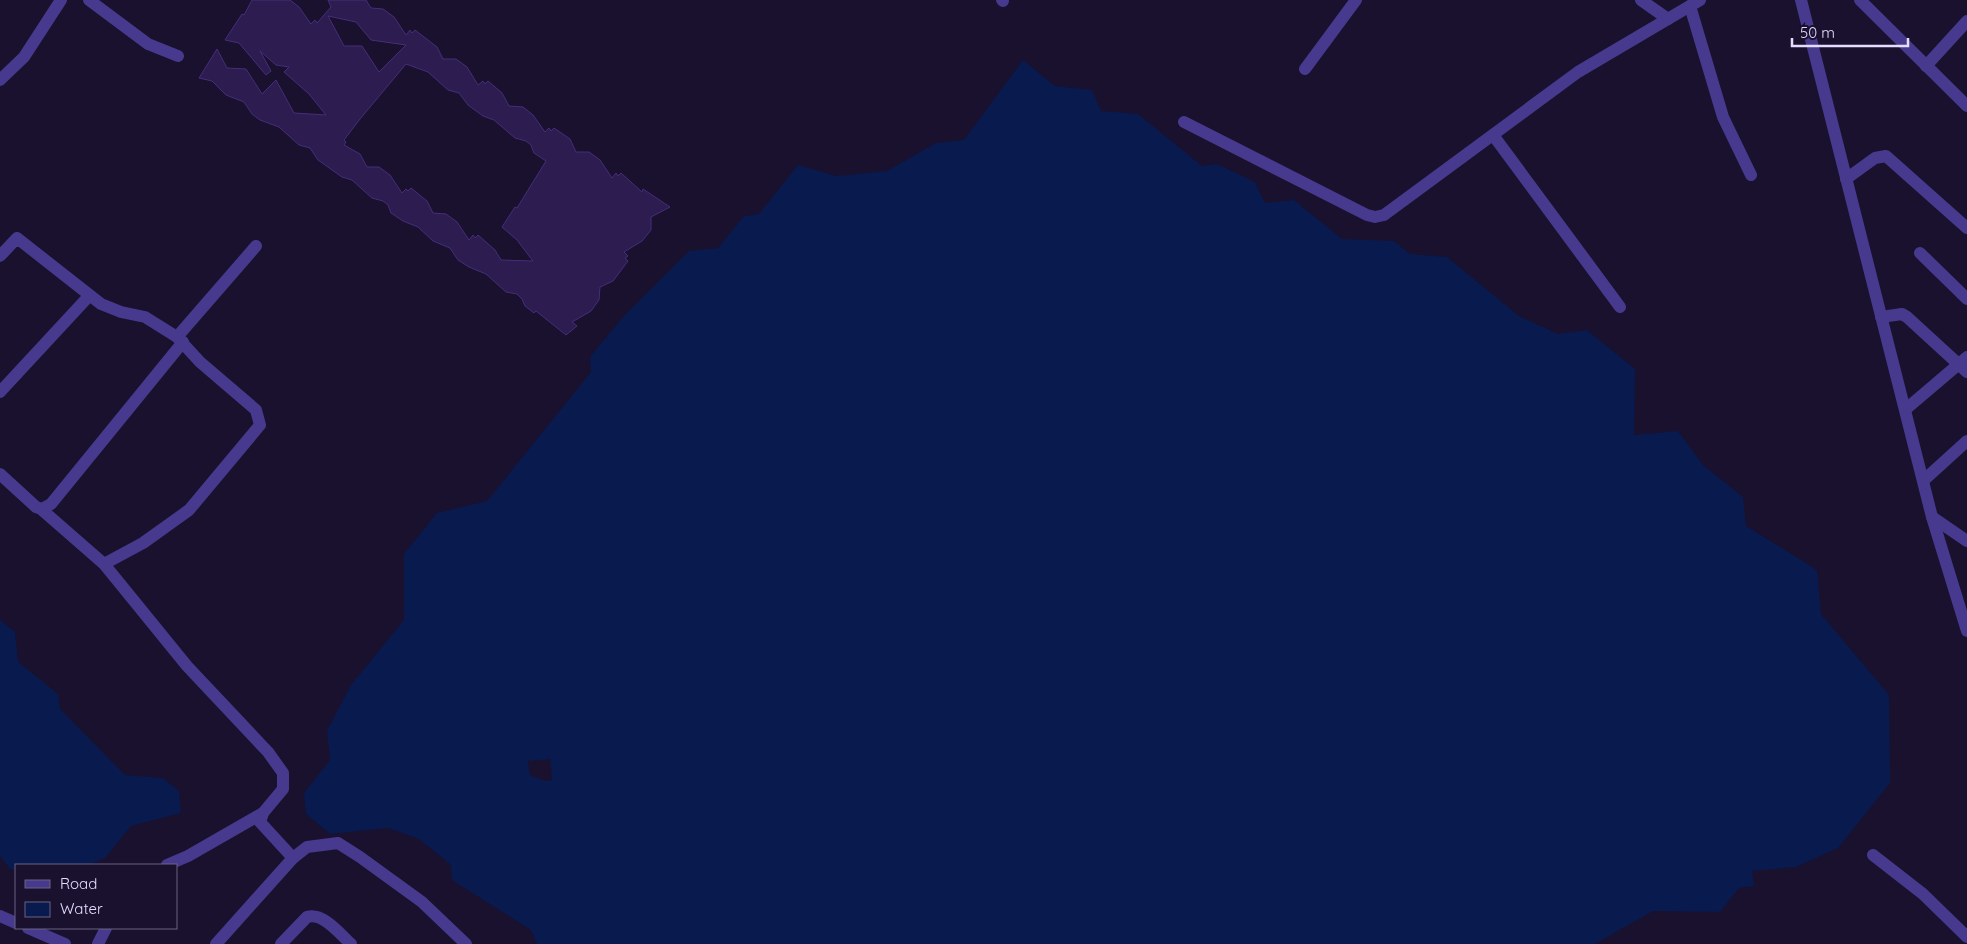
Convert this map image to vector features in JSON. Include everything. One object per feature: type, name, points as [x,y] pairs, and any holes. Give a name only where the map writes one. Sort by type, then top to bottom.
[{"type":"street","points":[[0,80],[24,57],[60,0]]},
{"type":"street","points":[[89,0],[148,44],[178,56]]},
{"type":"street","points":[[1305,69],[1356,0]]},
{"type":"street","points":[[1642,0],[1668,19]]},
{"type":"street","points":[[1801,0],[1932,517],[1967,631]]},
{"type":"street","points":[[1860,0],[1967,106]]},
{"type":"street","points":[[1184,122],[1367,216],[1375,218],[1384,215],[1578,72],[1695,3],[1723,117],[1751,175]]},
{"type":"street","points":[[1926,66],[1967,21]]},
{"type":"street","points":[[1493,135],[1620,307]]},
{"type":"street","points":[[1846,179],[1875,158],[1886,156],[1892,159],[1967,228]]},
{"type":"street","points":[[0,256],[15,238],[18,239],[89,296],[109,308],[145,317],[180,339],[200,362],[256,410],[260,425],[189,510],[143,543],[104,564]]},
{"type":"street","points":[[41,509],[51,504],[180,339],[256,246]]},
{"type":"street","points":[[1920,254],[1967,299]]},
{"type":"street","points":[[0,392],[89,296]]},
{"type":"street","points":[[1881,317],[1902,314],[1964,364],[1906,409]]},
{"type":"street","points":[[1924,480],[1967,441]]},
{"type":"street","points":[[0,474],[29,502],[41,509],[104,564],[187,666],[268,752],[283,772],[282,789],[263,814],[260,822],[293,858]]},
{"type":"street","points":[[1932,517],[1967,541]]},
{"type":"street","points":[[169,864],[188,856],[263,814]]},
{"type":"street","points":[[216,944],[293,858],[307,847],[338,844],[360,857],[422,902],[466,944]]},
{"type":"street","points":[[1873,854],[1923,894],[1967,937]]},
{"type":"street","points":[[0,916],[15,923]]},
{"type":"street","points":[[280,944],[307,917],[312,916],[320,918],[351,944]]},
{"type":"street","points":[[30,929],[66,944]]},
{"type":"street","points":[[98,944],[106,929]]},
{"type":"water","points":[[1023,60],[1055,86],[1092,90],[1101,111],[1138,114],[1202,166],[1217,164],[1255,182],[1265,203],[1294,200],[1342,239],[1394,241],[1410,254],[1447,257],[1519,316],[1558,334],[1587,330],[1635,369],[1634,435],[1678,431],[1703,465],[1743,497],[1746,526],[1817,570],[1821,614],[1889,695],[1890,783],[1838,848],[1796,867],[1752,871],[1754,886],[1739,888],[1720,912],[1653,911],[1595,944],[537,944],[531,930],[452,880],[451,865],[419,839],[388,828],[330,834],[306,814],[304,793],[330,760],[327,731],[351,685],[404,620],[404,554],[437,513],[487,501],[591,372],[590,357],[623,317],[689,251],[718,248],[744,216],[759,214],[798,165],[836,176],[887,171],[936,143],[964,140]],"holes":[[[550,759],[552,780],[545,781],[530,775],[528,761]]]},
{"type":"water","points":[[0,620],[15,632],[18,662],[58,694],[60,709],[125,775],[163,778],[179,791],[181,813],[131,826],[105,858],[91,864],[15,864],[15,870],[10,869],[0,856]]},
{"type":"building","points":[[252,0],[290,0],[299,7],[311,24],[315,20],[317,23],[331,7],[328,0],[366,0],[371,8],[383,9],[394,17],[406,35],[410,30],[412,33],[415,30],[437,47],[443,59],[456,59],[467,67],[478,85],[483,81],[485,84],[488,81],[502,93],[509,106],[523,107],[533,115],[545,132],[549,128],[551,131],[554,128],[570,139],[576,152],[589,152],[600,160],[612,178],[616,173],[618,176],[621,173],[642,192],[643,189],[670,207],[651,217],[651,230],[642,241],[624,252],[628,256],[625,258],[628,261],[613,281],[600,287],[599,300],[591,311],[572,322],[577,326],[566,335],[536,311],[534,313],[525,306],[517,294],[506,292],[486,274],[458,260],[450,248],[433,241],[418,227],[403,221],[391,213],[388,205],[383,201],[372,198],[352,180],[342,177],[318,160],[310,148],[299,145],[279,127],[260,120],[252,114],[244,102],[226,95],[212,81],[199,78],[217,49],[227,68],[246,69],[262,94],[276,80],[294,113],[326,115],[309,94],[284,72],[289,67],[276,65],[260,51],[271,71],[266,75],[239,43],[225,40],[242,14],[244,15]],"holes":[[[328,16],[356,22],[371,40],[406,45],[379,72],[362,46],[344,46]],[[406,64],[428,72],[448,90],[459,93],[468,105],[483,116],[494,120],[515,138],[526,141],[531,145],[534,153],[546,161],[517,208],[515,207],[502,227],[517,240],[533,261],[501,260],[495,250],[478,235],[475,238],[473,235],[469,240],[457,222],[446,214],[433,213],[427,201],[411,188],[408,191],[406,189],[402,193],[390,175],[379,167],[367,167],[360,154],[344,145],[346,142],[344,140],[360,119]]]}]
